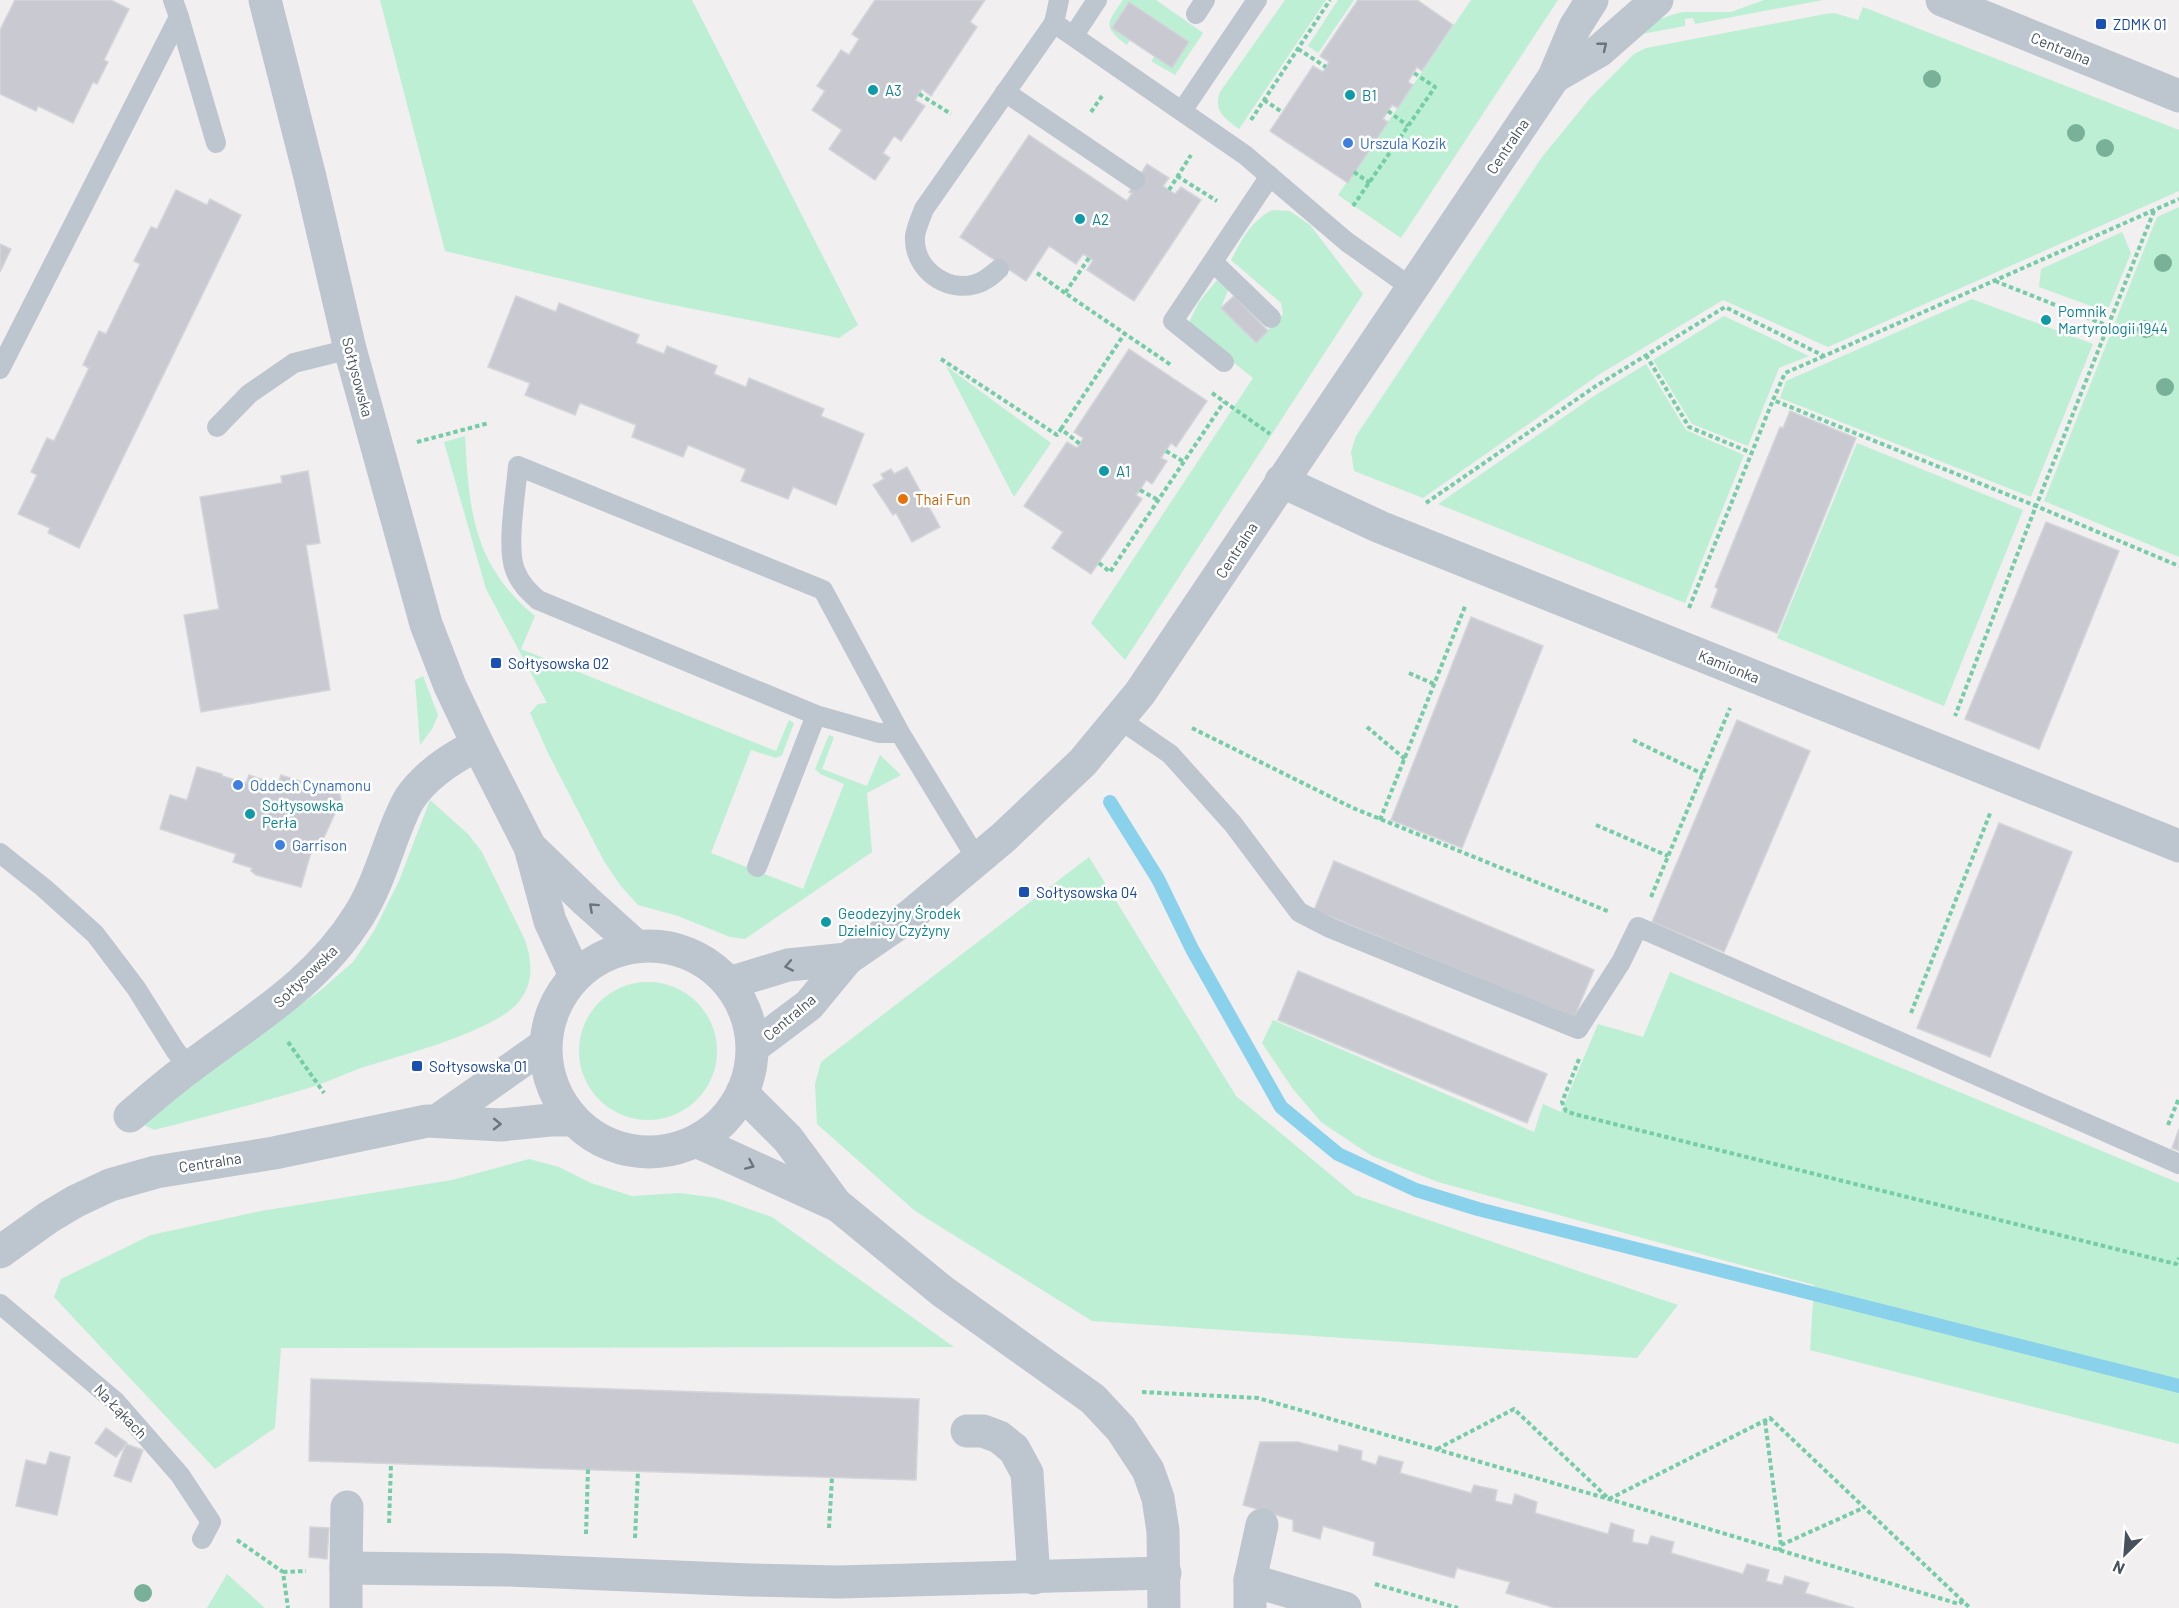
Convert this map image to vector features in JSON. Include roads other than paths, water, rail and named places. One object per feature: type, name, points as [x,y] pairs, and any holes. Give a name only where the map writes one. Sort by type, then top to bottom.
[{"type":"street","name":"Sołtysowska","points":[[265,0],[310,177],[350,349],[426,624],[450,686],[530,847],[550,921],[575,975]]},
{"type":"street","name":"Centralna","points":[[753,1047],[809,1005],[847,959],[903,921],[978,861],[1075,770],[1119,719],[1158,670],[1281,481],[1554,77],[1575,27],[1592,0]]},
{"type":"street","name":"Centralna","points":[[1554,77],[1599,51],[1657,0]]},
{"type":"street","name":"Centralna","points":[[1941,0],[2179,96]]},
{"type":"street","name":"Kamionka","points":[[1281,481],[1380,527],[2179,846]]},
{"type":"street","name":"Sołtysowska","points":[[130,1116],[189,1068],[284,1000],[323,962],[343,939],[373,888],[399,822],[415,793],[443,766],[478,745]]},
{"type":"street","name":"Sołtysowska","points":[[530,847],[636,946]]},
{"type":"street","points":[[636,946],[671,948],[703,960],[729,983],[747,1013],[753,1047],[749,1080],[734,1110],[710,1135],[679,1149],[645,1153],[611,1147],[582,1129],[559,1103],[547,1071],[545,1036],[555,1003],[575,975],[604,956],[636,946]]},
{"type":"street","name":"Centralna","points":[[729,983],[788,965],[847,959]]},
{"type":"street","name":"Centralna","points":[[438,1120],[545,1046]]},
{"type":"street","points":[[742,1093],[788,1139],[836,1204],[942,1291],[1078,1388],[1107,1412],[1121,1429],[1148,1470],[1158,1498],[1165,1573],[1164,1608]]},
{"type":"street","name":"Centralna","points":[[0,1252],[76,1201],[132,1178],[182,1166],[312,1146],[438,1120],[501,1125],[574,1120]]},
{"type":"street","points":[[696,1141],[836,1204]]},
{"type":"street","points":[[967,1431],[983,1431],[999,1437],[1014,1449],[1027,1473],[1034,1578]]},
{"type":"street","points":[[346,1608],[347,1507]]},
{"type":"street","points":[[1262,1525],[1250,1594],[1345,1608]]},
{"type":"street","points":[[346,1568],[508,1570],[839,1582],[1165,1573]]},
{"type":"lane","points":[[999,268],[987,279],[974,285],[951,284],[931,274],[921,265],[915,236],[924,209],[1054,23],[1059,0]]},
{"type":"lane","points":[[1074,35],[1097,0]]},
{"type":"lane","points":[[1182,111],[1257,0]]},
{"type":"lane","points":[[176,9],[216,143]]},
{"type":"lane","points":[[0,369],[176,9]]},
{"type":"lane","points":[[1054,23],[1245,155],[1347,242],[1412,288]]},
{"type":"lane","points":[[1005,92],[1135,180]]},
{"type":"lane","points":[[1224,362],[1173,321],[1214,263],[1270,176]]},
{"type":"lane","points":[[1214,263],[1271,318]]},
{"type":"lane","points":[[217,427],[249,394],[294,363],[350,349]]},
{"type":"lane","points":[[900,733],[879,733],[816,715],[538,600],[523,585],[514,569],[511,552],[518,466],[823,590],[900,733],[978,861]]},
{"type":"lane","points":[[757,867],[816,715]]},
{"type":"lane","points":[[1119,719],[1170,754],[1233,824],[1299,912],[1330,928],[1578,1029],[1621,962],[1638,927],[2179,1164]]},
{"type":"lane","points":[[0,853],[44,888],[95,934],[136,988],[189,1068]]},
{"type":"lane","name":"Na Łąkach","points":[[0,1304],[116,1402],[180,1475],[206,1531]]},
{"type":"waterway","points":[[1110,802],[1158,879],[1192,949],[1281,1107],[1338,1154],[1416,1190],[1478,1209],[2179,1386]]},
{"type":"place","name":"ZDMK 01","points":[[2101,24]]},
{"type":"place","name":"A3","points":[[873,90]]},
{"type":"place","name":"B1","points":[[1350,95]]},
{"type":"place","name":"Urszula Kozik","points":[[1348,143]]},
{"type":"place","name":"A2","points":[[1080,219]]},
{"type":"place","name":"Pomnik Martyrologii 1944","points":[[2046,320]]},
{"type":"place","name":"A1","points":[[1104,471]]},
{"type":"place","name":"Thai Fun","points":[[903,499]]},
{"type":"place","name":"Sołtysowska 02","points":[[496,663]]},
{"type":"place","name":"Oddech Cynamonu","points":[[238,785]]},
{"type":"place","name":"Sołtysowska Perła","points":[[250,814]]},
{"type":"place","name":"Garrison","points":[[280,845]]},
{"type":"place","name":"Sołtysowska 04","points":[[1024,892]]},
{"type":"place","name":"Geodezyjny Środek Dzielnicy Czyżyny","points":[[826,922]]},
{"type":"place","name":"Sołtysowska 01","points":[[417,1066]]}]
